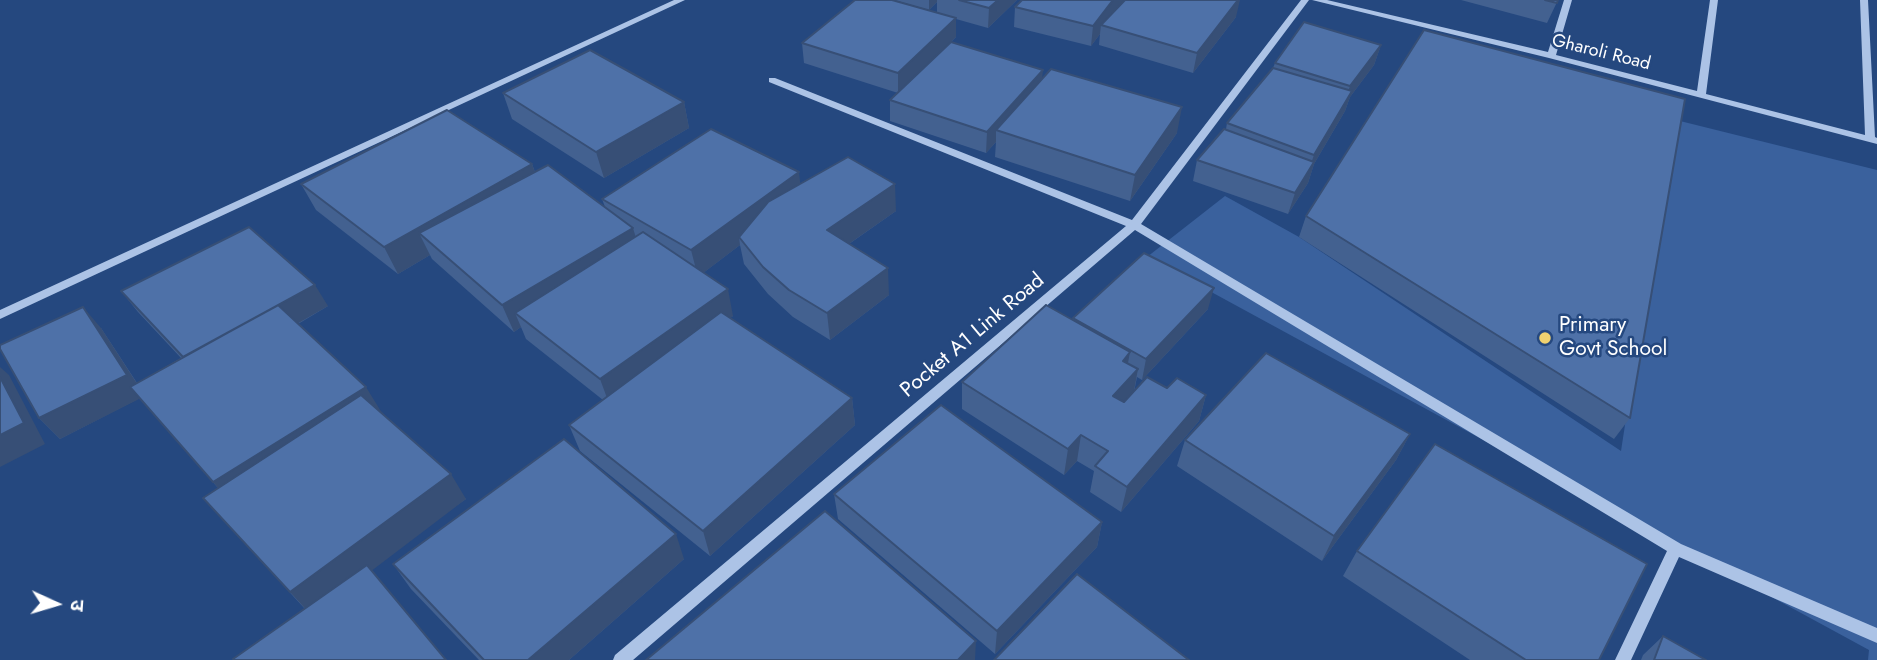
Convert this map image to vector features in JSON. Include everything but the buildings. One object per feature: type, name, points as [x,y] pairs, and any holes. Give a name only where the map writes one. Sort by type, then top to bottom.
[{"type":"street","points":[[0,315],[681,0]]},
{"type":"street","name":"Pocket A1 Link Road","points":[[621,660],[1134,225],[1305,0]]},
{"type":"street","name":"Gharoli Road","points":[[1316,0],[1551,56],[1874,141]]},
{"type":"street","points":[[1356,10],[1363,0]]},
{"type":"street","points":[[1551,56],[1568,0]]},
{"type":"street","points":[[1701,95],[1714,0]]},
{"type":"street","points":[[1864,0],[1874,141]]},
{"type":"street","points":[[772,80],[1134,225],[1676,550],[1877,636]]},
{"type":"street","points":[[1623,660],[1676,550]]},
{"type":"shaded area","points":[[1672,119],[1877,170],[1877,660],[1868,660],[1869,650],[1147,257],[1225,196],[1299,237],[1621,451]]},
{"type":"place","name":"Primary Govt School","points":[[1545,338]]}]
